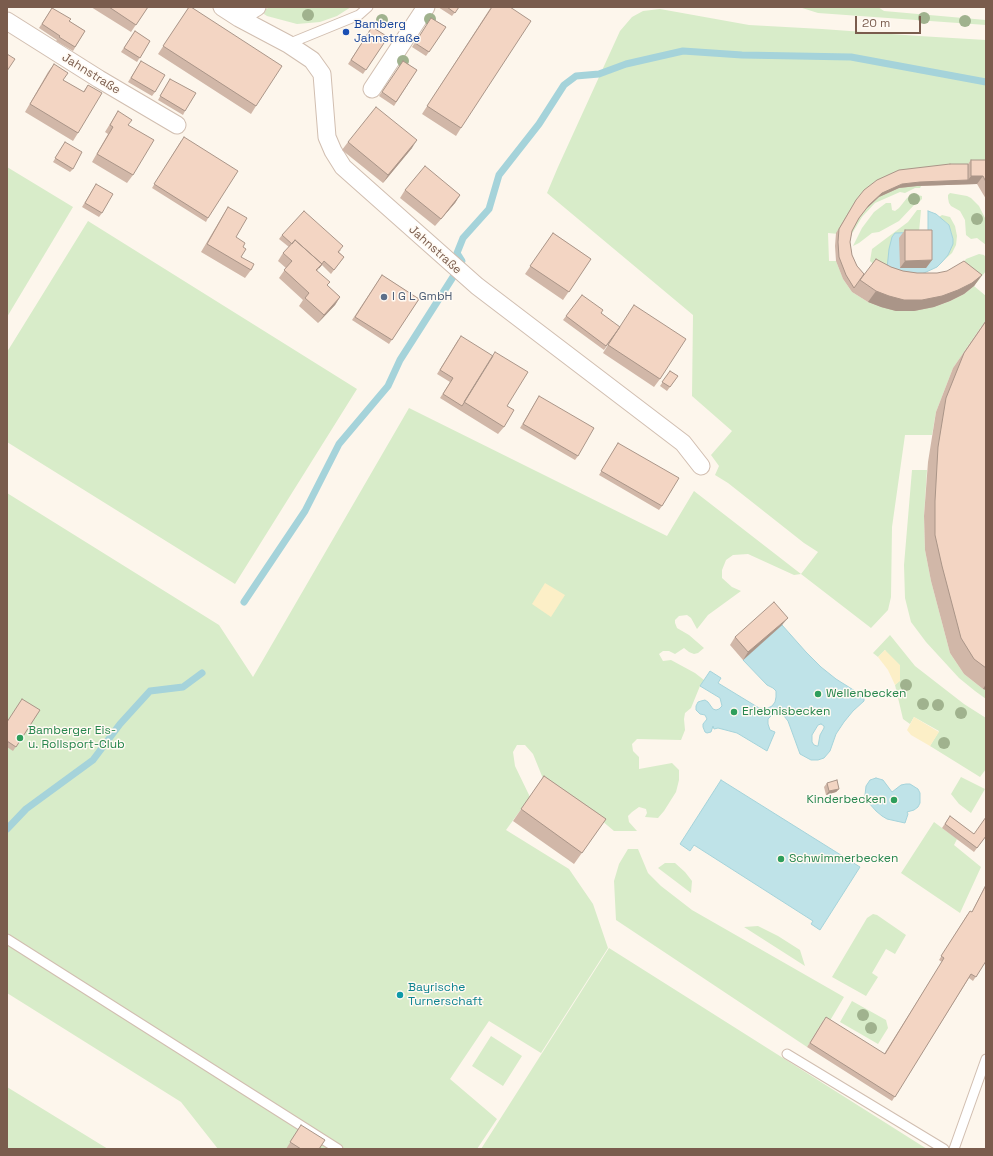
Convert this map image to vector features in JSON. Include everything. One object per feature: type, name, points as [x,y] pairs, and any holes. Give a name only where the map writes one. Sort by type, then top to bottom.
[{"type":"street","name":"Jahnstraße","points":[[222,7],[239,18],[288,44],[312,60],[322,74],[327,137],[333,151],[343,166],[477,286],[683,443],[701,466]]},
{"type":"street","points":[[239,18],[257,7]]},
{"type":"street","points":[[372,89],[426,7]]},
{"type":"street","name":"Jahnstraße","points":[[7,21],[99,79],[177,125]]},
{"type":"lane","points":[[288,44],[358,16],[368,7]]},
{"type":"lane","points":[[7,939],[338,1149]]},
{"type":"lane","points":[[787,1054],[944,1149]]},
{"type":"lane","points":[[954,1149],[986,1059]]},
{"type":"green space","points":[[270,7],[351,7],[337,16],[320,22],[297,24],[264,14],[266,9]]},
{"type":"green space","points":[[799,7],[878,7],[884,11],[986,20],[986,25],[818,13]]},
{"type":"green space","points":[[660,9],[749,25],[986,40],[986,168],[930,170],[920,188],[915,188],[905,193],[900,192],[875,203],[862,217],[853,232],[849,235],[828,233],[829,261],[836,261],[843,279],[852,292],[868,302],[881,307],[934,307],[964,294],[974,286],[986,296],[986,322],[953,368],[936,412],[932,435],[905,435],[892,527],[891,597],[888,610],[871,628],[801,574],[818,552],[804,543],[728,483],[715,475],[719,466],[711,455],[732,431],[692,396],[693,315],[547,193],[620,31],[632,17],[643,11]]},
{"type":"green space","points":[[7,167],[73,207],[7,317]]},
{"type":"green space","points":[[950,193],[967,196],[979,206],[986,220],[986,245],[977,238],[971,239],[966,235],[965,220],[960,211],[951,206],[949,203],[948,195]]},
{"type":"green space","points":[[912,195],[922,196],[922,199],[915,204],[899,221],[879,232],[872,233],[853,246],[862,228],[874,212],[886,203],[891,203],[892,210],[895,211],[907,198]]},
{"type":"green space","points":[[917,210],[921,210],[919,232],[884,274],[870,261],[872,249],[908,222]]},
{"type":"green space","points":[[942,215],[950,217],[955,226],[957,236],[956,245],[952,253],[942,262],[948,255],[953,239],[949,225],[939,217]]},
{"type":"green space","points":[[88,221],[357,389],[235,584],[7,442],[7,352]]},
{"type":"green space","points":[[979,254],[984,255],[986,258],[986,271],[974,286],[956,272],[966,259]]},
{"type":"green space","points":[[409,408],[667,536],[694,491],[801,574],[794,575],[748,554],[733,555],[726,560],[722,570],[722,578],[732,587],[741,591],[708,615],[697,629],[691,618],[687,615],[679,616],[675,620],[677,628],[689,635],[704,648],[698,653],[694,654],[684,648],[675,654],[669,651],[663,651],[659,654],[663,661],[671,660],[695,673],[704,680],[691,708],[685,713],[685,730],[681,740],[637,739],[632,744],[633,751],[639,757],[639,769],[672,763],[679,770],[679,780],[676,792],[658,818],[645,817],[647,813],[646,809],[639,807],[628,816],[629,822],[637,831],[614,831],[601,820],[544,781],[533,754],[525,745],[517,745],[513,752],[515,766],[530,797],[506,830],[569,869],[593,904],[608,948],[541,1053],[489,1021],[450,1079],[497,1119],[477,1149],[218,1149],[181,1102],[7,993],[7,493],[219,625],[253,677]]},
{"type":"green space","points":[[912,470],[927,470],[924,516],[925,550],[931,581],[950,653],[964,674],[986,690],[986,699],[959,678],[926,642],[911,622],[905,598],[904,565]]},
{"type":"green space","points":[[890,635],[915,666],[964,704],[986,718],[986,769],[980,777],[930,746],[939,731],[914,717],[910,724],[903,719],[895,685],[899,681],[885,650],[878,657],[873,653]]},
{"type":"green space","points":[[961,777],[985,789],[971,813],[959,804],[951,794]]},
{"type":"green space","points":[[934,822],[957,839],[954,845],[981,867],[960,913],[901,873]]},
{"type":"green space","points":[[628,849],[638,849],[648,873],[661,886],[692,910],[844,997],[828,1024],[823,1021],[807,1047],[616,920],[614,881],[619,864]]},
{"type":"green space","points":[[665,863],[675,863],[685,872],[692,881],[691,893],[658,868]]},
{"type":"green space","points":[[873,914],[877,915],[906,935],[895,954],[886,949],[872,973],[878,977],[866,996],[832,977],[867,918]]},
{"type":"green space","points":[[758,926],[778,936],[800,950],[805,966],[744,927]]},
{"type":"green space","points":[[609,948],[927,1149],[481,1149]]},
{"type":"green space","points":[[852,1001],[886,1020],[888,1028],[878,1044],[840,1022]]},
{"type":"green space","points":[[491,1036],[522,1056],[503,1086],[472,1066]]},
{"type":"green space","points":[[7,1087],[108,1149],[7,1149]]},
{"type":"sand","points":[[545,583],[565,595],[551,617],[532,604]]},
{"type":"sand","points":[[885,650],[900,665],[900,681],[895,685],[888,670],[878,657]]},
{"type":"sand","points":[[914,717],[939,732],[930,746],[911,735],[907,730]]},
{"type":"water","points":[[928,211],[936,214],[949,225],[953,244],[948,255],[937,267],[918,275],[887,269],[892,237],[895,233],[928,232]]},
{"type":"water","name":"Wellenbecken","points":[[782,625],[821,667],[836,679],[863,696],[864,701],[844,722],[836,734],[830,751],[824,758],[818,760],[811,760],[800,754],[788,721],[781,713],[772,715],[768,719],[770,730],[775,732],[767,751],[737,733],[718,728],[714,729],[713,726],[711,732],[705,732],[703,724],[707,719],[705,715],[700,714],[696,710],[698,702],[705,700],[713,709],[716,710],[722,706],[720,698],[700,686],[710,671],[721,678],[718,683],[759,708],[766,709],[772,706],[775,702],[776,691],[767,685],[743,660]],"holes":[[[821,724],[824,726],[820,735],[818,746],[814,745],[812,742],[812,735],[818,725]]]},
{"type":"water","name":"Kinderbecken","points":[[876,778],[883,780],[892,792],[901,785],[906,784],[910,784],[918,789],[920,793],[920,803],[914,810],[907,812],[908,814],[905,823],[887,819],[876,811],[868,802],[865,795],[866,786],[870,780]]},
{"type":"water","name":"Schwimmerbecken","points":[[721,780],[860,867],[820,930],[811,924],[813,921],[694,845],[690,851],[680,844]]},
{"type":"building","points":[[109,7],[148,7],[136,25]]},
{"type":"building","points":[[189,7],[282,66],[256,106],[163,46]]},
{"type":"building","points":[[447,7],[459,7],[455,13]]},
{"type":"building","points":[[492,7],[510,7],[531,21],[461,128],[427,106]]},
{"type":"building","points":[[52,8],[71,19],[69,21],[85,31],[75,47],[42,24]]},
{"type":"building","points":[[431,18],[446,27],[429,52],[415,43]]},
{"type":"building","points":[[372,27],[388,37],[366,70],[351,60]]},
{"type":"building","points":[[135,31],[150,41],[140,58],[124,48]]},
{"type":"building","points":[[7,54],[15,59],[7,71]]},
{"type":"building","points":[[141,61],[165,75],[155,92],[131,78]]},
{"type":"building","points":[[403,61],[417,70],[396,102],[382,92]]},
{"type":"building","points":[[54,64],[68,73],[63,80],[84,92],[88,85],[102,93],[78,133],[30,104]]},
{"type":"building","points":[[170,79],[196,93],[185,111],[160,96]]},
{"type":"building","points":[[376,107],[417,140],[388,175],[348,142]]},
{"type":"building","points":[[118,111],[132,120],[128,125],[154,140],[133,175],[97,154],[113,127],[110,125]]},
{"type":"building","points":[[184,137],[238,171],[208,218],[154,184]]},
{"type":"building","points":[[65,142],[82,152],[73,169],[55,158]]},
{"type":"building","points":[[971,160],[986,160],[986,182],[983,176],[971,176]]},
{"type":"building","points":[[950,164],[968,164],[968,180],[902,184],[882,193],[869,205],[859,218],[852,231],[850,242],[852,255],[857,266],[864,274],[854,288],[846,275],[839,257],[838,242],[839,229],[856,200],[864,190],[877,180],[899,170]]},
{"type":"building","points":[[425,166],[460,195],[441,219],[405,190]]},
{"type":"building","points":[[96,184],[113,194],[102,213],[85,203]]},
{"type":"building","points":[[228,207],[247,218],[236,237],[245,243],[243,247],[246,249],[241,257],[254,264],[251,270],[207,244]]},
{"type":"building","points":[[304,211],[343,246],[338,252],[344,257],[334,270],[324,261],[322,264],[295,240],[292,244],[282,235]]},
{"type":"building","points":[[905,230],[932,230],[932,260],[905,261]]},
{"type":"building","points":[[553,233],[591,259],[569,292],[530,266]]},
{"type":"building","points":[[295,240],[322,264],[316,270],[330,282],[327,285],[340,297],[324,315],[305,298],[309,293],[284,270],[292,261],[283,253]]},
{"type":"building","points":[[876,259],[891,267],[917,273],[937,273],[947,271],[964,261],[982,275],[972,283],[942,296],[922,300],[904,300],[876,291],[860,280]]},
{"type":"building","points":[[382,275],[419,299],[392,340],[355,317]]},
{"type":"building","points":[[582,295],[603,310],[601,313],[620,327],[606,346],[566,316]]},
{"type":"building","points":[[634,305],[686,339],[660,379],[608,345]]},
{"type":"building","points":[[986,321],[986,668],[974,659],[961,638],[935,535],[935,501],[938,447],[946,398],[964,353]]},
{"type":"building","points":[[461,336],[493,356],[462,406],[443,394],[453,378],[440,370]]},
{"type":"building","points":[[495,352],[528,372],[507,406],[514,410],[504,427],[464,402]]},
{"type":"building","points":[[670,371],[678,376],[670,387],[662,382]]},
{"type":"building","points":[[539,396],[594,428],[578,456],[523,424]]},
{"type":"building","points":[[618,443],[679,478],[662,506],[601,471]]},
{"type":"building","points":[[774,602],[788,618],[748,652],[735,637]]},
{"type":"building","points":[[22,699],[40,710],[16,747],[7,741],[7,722]]},
{"type":"building","points":[[544,776],[606,819],[582,853],[521,809]]},
{"type":"building","points":[[837,780],[839,789],[829,791],[827,783]]},
{"type":"building","points":[[950,816],[974,834],[986,817],[986,836],[977,848],[945,824]]},
{"type":"building","points":[[986,885],[986,961],[976,977],[971,974],[895,1097],[810,1043],[826,1017],[885,1054],[944,958],[941,956],[970,911],[972,912]]},
{"type":"building","points":[[301,1125],[325,1140],[319,1149],[301,1149],[290,1142]]},
{"type":"waterway","points":[[460,265],[462,261],[457,253],[463,238],[489,209],[499,175],[539,124],[564,85],[576,76],[599,74],[626,64],[683,51],[742,55],[851,57],[986,82]]},
{"type":"waterway","points":[[244,602],[305,511],[339,444],[388,386],[400,360],[453,277]]},
{"type":"waterway","points":[[7,829],[26,809],[93,760],[120,724],[150,691],[183,687],[202,673]]},
{"type":"place","name":"Bamberg Jahnstraße","points":[[346,32]]},
{"type":"place","name":"I G L GmbH","points":[[384,297]]},
{"type":"place","name":"Wellenbecken","points":[[818,694]]},
{"type":"place","name":"Erlebnisbecken","points":[[734,712]]},
{"type":"place","name":"Bamberger Eis- u. Rollsport-Club","points":[[20,738]]},
{"type":"place","name":"Kinderbecken","points":[[894,800]]},
{"type":"place","name":"Schwimmerbecken","points":[[781,859]]},
{"type":"place","name":"Bayrische Turnerschaft","points":[[400,995]]}]
